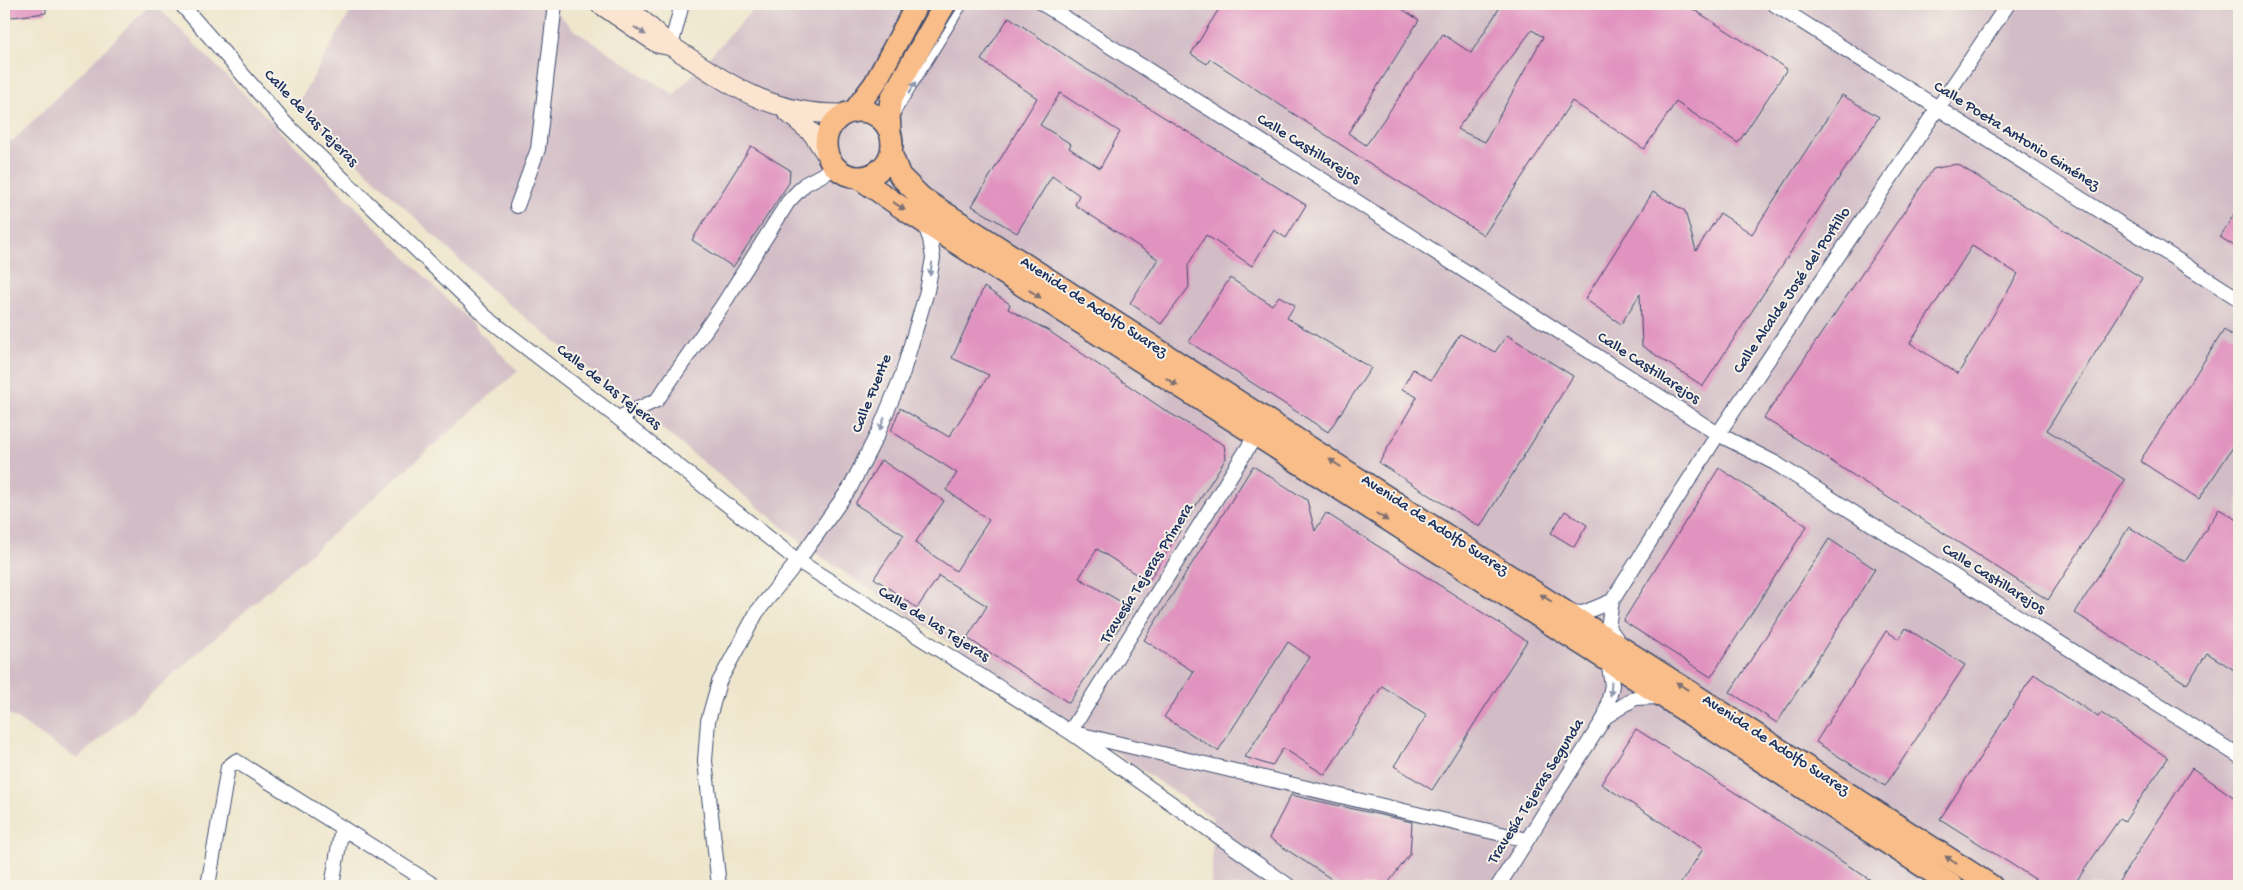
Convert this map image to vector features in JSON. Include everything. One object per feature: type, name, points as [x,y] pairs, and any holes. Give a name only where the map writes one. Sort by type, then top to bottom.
[{"type":"main road","points":[[600,4],[657,43],[671,46]]},
{"type":"main road","points":[[624,4],[671,46],[735,87],[776,106],[806,126],[831,162],[842,173],[859,178],[870,176],[879,171],[891,153],[892,138],[889,112],[891,100],[945,4]]},
{"type":"main road","points":[[831,162],[826,142],[830,127],[836,119],[849,112],[875,82],[917,4]]},
{"type":"main road","points":[[776,106],[811,114],[871,113],[879,117],[890,131]]},
{"type":"main road","name":"Avenida de Adolfo Suarez","points":[[891,153],[900,176],[922,198],[1992,886]]},
{"type":"main road","name":"Avenida de Adolfo Suarez","points":[[859,178],[924,222],[1608,661],[1660,697],[1953,886]]},
{"type":"street","name":"Calle de las Tejeras","points":[[181,4],[285,123],[486,317],[618,418],[798,562],[1070,732],[1289,886]]},
{"type":"street","points":[[517,206],[538,149],[555,4]]},
{"type":"street","points":[[671,46],[682,4]]},
{"type":"street","name":"Calle Castillarejos","points":[[1043,4],[1342,192],[1718,434],[1775,463],[2239,756]]},
{"type":"street","name":"Calle Poeta Antonio Giménez","points":[[1774,4],[2239,299]]},
{"type":"street","name":"Calle Alcalde José del Portillo","points":[[1612,601],[1718,434],[2008,4]]},
{"type":"street","points":[[618,418],[657,400],[722,306],[788,202],[805,184],[831,162]]},
{"type":"street","name":"Calle Fuente","points":[[719,886],[705,761],[708,721],[719,682],[757,612],[798,562],[850,488],[878,433],[902,375],[927,291],[933,258],[930,239],[924,222]]},
{"type":"street","name":"Travesía Tejeras Primera","points":[[1070,732],[1256,435]]},
{"type":"street","points":[[1568,612],[1583,613],[1612,601]]},
{"type":"street","points":[[1612,601],[1608,627],[1628,652]]},
{"type":"street","points":[[1606,716],[1612,685],[1608,661]]},
{"type":"street","points":[[1606,716],[1635,698],[1660,697]]},
{"type":"street","name":"Travesía Tejeras Segunda","points":[[1498,886],[1606,716]]},
{"type":"street","points":[[1070,732],[1528,840]]},
{"type":"street","points":[[208,886],[228,767],[236,761],[435,886]]},
{"type":"street","points":[[332,886],[342,828]]},
{"type":"lane","points":[[875,82],[924,4]]},
{"type":"lane","points":[[890,131],[896,114],[964,4]]},
{"type":"shaded area","points":[[151,4],[155,4],[518,371],[77,759],[4,711],[4,139],[13,141]]},
{"type":"shaded area","points":[[355,4],[549,4],[574,30],[674,95],[758,4],[2239,4],[2239,886],[1212,886],[1212,817],[811,550],[488,287],[297,105]]},
{"type":"building","points":[[4,4],[46,4],[46,13],[4,18]]},
{"type":"building","points":[[1222,4],[1394,4],[1419,20],[1348,133],[1366,145],[1443,34],[1471,53],[1502,4],[1685,4],[1787,69],[1738,143],[1676,102],[1644,149],[1572,101],[1484,235],[1358,156],[1210,59],[1207,64],[1191,54]],"holes":[[[1532,30],[1543,37],[1485,142],[1457,129]]]},
{"type":"building","points":[[1009,17],[1078,64],[1306,205],[1286,238],[1274,230],[1252,266],[1206,235],[1188,265],[1189,287],[1161,324],[1130,303],[1158,259],[1075,205],[1079,195],[1052,176],[1017,233],[972,206],[1037,98],[981,60]],"holes":[[[1060,93],[1120,132],[1100,168],[1069,148],[1071,144],[1040,125]]]},
{"type":"building","points":[[1842,95],[1879,117],[1703,386],[1642,346],[1640,294],[1621,324],[1585,299],[1653,192],[1685,211],[1696,251],[1720,213],[1752,234]]},
{"type":"building","points":[[751,146],[790,170],[789,183],[733,267],[692,240]]},
{"type":"building","points":[[1957,164],[2142,278],[2047,430],[2125,480],[2048,600],[1764,418],[1933,169]],"holes":[[[1972,246],[2018,274],[1958,374],[1910,343]]]},
{"type":"building","points":[[2239,206],[2239,249],[2220,237]]},
{"type":"building","points":[[1230,278],[1272,305],[1279,296],[1295,305],[1287,318],[1371,368],[1328,432],[1189,342]]},
{"type":"building","points":[[984,287],[1010,304],[1008,309],[1049,331],[1166,411],[1224,445],[1226,458],[1148,582],[1097,549],[1079,578],[1132,608],[1069,703],[967,638],[987,606],[939,576],[917,608],[874,578],[904,535],[855,504],[881,460],[944,501],[915,543],[956,571],[989,520],[946,490],[957,473],[891,431],[900,408],[949,437],[989,375],[952,358]]},
{"type":"building","points":[[2224,330],[2239,340],[2239,438],[2199,499],[2140,461]]},
{"type":"building","points":[[1460,334],[1495,352],[1507,335],[1573,376],[1480,527],[1379,463],[1417,397],[1402,389],[1413,369],[1431,380]]},
{"type":"building","points":[[1253,466],[1307,500],[1315,531],[1326,513],[1527,641],[1432,790],[1394,766],[1427,715],[1382,686],[1325,775],[1283,748],[1272,766],[1245,757],[1310,657],[1288,642],[1218,751],[1164,717],[1194,672],[1144,640]]},
{"type":"building","points":[[1719,468],[1807,526],[1711,677],[1623,621]]},
{"type":"building","points":[[2219,509],[2239,521],[2239,673],[2207,653],[2187,684],[2075,613],[2129,527],[2185,562]]},
{"type":"building","points":[[1565,511],[1587,525],[1574,547],[1551,533]]},
{"type":"building","points":[[1829,539],[1875,569],[1777,723],[1730,692]]},
{"type":"building","points":[[1906,628],[1965,665],[1885,786],[1816,742],[1886,631],[1899,639]]},
{"type":"building","points":[[2034,674],[2098,717],[2101,713],[2168,758],[2125,821],[2120,818],[2073,886],[2046,886],[1940,819]]},
{"type":"building","points":[[1636,729],[1880,886],[1679,886],[1703,849],[1601,784]]},
{"type":"building","points":[[2192,768],[2239,801],[2239,886],[2116,886]]},
{"type":"building","points":[[1291,795],[1412,822],[1410,854],[1386,886],[1342,886],[1269,838]]}]
